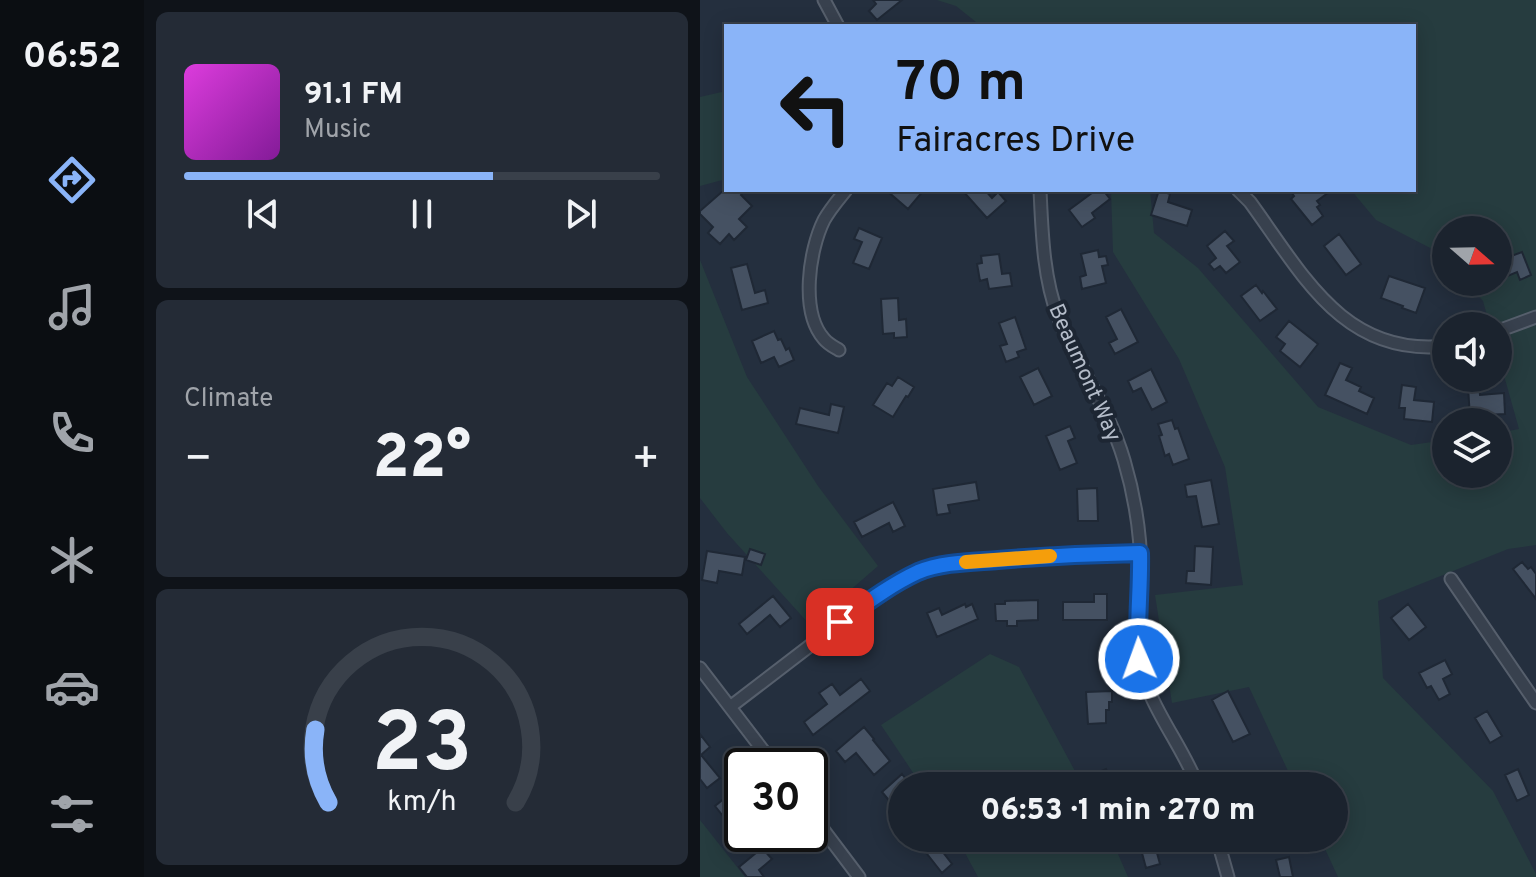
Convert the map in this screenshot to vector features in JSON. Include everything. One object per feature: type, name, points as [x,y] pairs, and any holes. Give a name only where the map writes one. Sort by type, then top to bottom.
[{"type":"street","points":[[824,0],[837,24]]},
{"type":"street","points":[[839,350],[819,332],[813,316],[810,278],[815,245],[823,222],[844,192]]},
{"type":"street","name":"Beaumont Way","points":[[1040,192],[1052,300],[1124,458],[1136,507],[1141,575],[1137,635],[1144,680],[1191,772]]},
{"type":"street","points":[[1240,192],[1321,298],[1355,327],[1399,344],[1432,347]]},
{"type":"street","points":[[1512,326],[1536,317]]},
{"type":"street","points":[[730,707],[880,592],[919,572],[966,562],[1140,553]]},
{"type":"street","points":[[1451,579],[1536,703]]},
{"type":"street","points":[[700,668],[761,748]]},
{"type":"street","points":[[828,836],[859,877]]},
{"type":"street","points":[[1221,852],[1228,877]]},
{"type":"green space","points":[[937,0],[1536,0],[1536,545],[1508,549],[1378,601],[1383,678],[1493,791],[1536,877],[1338,877],[1326,852],[1348,852],[1348,772],[1288,772],[1249,687],[1172,703],[1155,595],[1243,585],[1225,467],[1179,359],[1113,252],[1111,192],[1150,192],[1154,233],[1198,268],[1318,407],[1411,445],[1432,442],[1432,488],[1512,488],[1512,430],[1519,429],[1509,392],[1512,392],[1512,312],[1486,312],[1478,296],[1512,296],[1512,216],[1432,216],[1432,249],[1376,220],[1353,192],[1416,192],[1416,24],[978,24],[956,6]]},
{"type":"green space","points":[[724,91],[724,180],[700,186],[700,97]]},
{"type":"green space","points":[[700,260],[747,377],[818,486],[878,566],[810,625],[727,533],[700,498]]},
{"type":"green space","points":[[990,654],[1019,667],[1075,772],[913,772],[881,725]]},
{"type":"green space","points":[[700,820],[745,877],[700,877]]},
{"type":"green space","points":[[965,852],[1117,852],[1128,877],[978,877]]},
{"type":"building","points":[[873,0],[902,0],[877,20],[869,11],[876,4]]},
{"type":"building","points":[[724,190],[743,192],[741,195],[752,206],[739,219],[747,227],[734,240],[729,234],[720,244],[708,233],[713,227],[700,211]]},
{"type":"building","points":[[888,192],[922,192],[908,209]]},
{"type":"building","points":[[964,192],[987,192],[992,198],[998,192],[1006,201],[987,218]]},
{"type":"building","points":[[1093,192],[1105,192],[1110,199],[1092,213],[1095,218],[1082,227],[1069,210]]},
{"type":"building","points":[[1158,192],[1170,194],[1168,202],[1192,210],[1187,226],[1151,215]]},
{"type":"building","points":[[1291,192],[1329,192],[1317,201],[1323,216],[1312,225],[1291,199],[1294,196]]},
{"type":"building","points":[[859,228],[882,238],[869,269],[853,263],[862,242],[854,239]]},
{"type":"building","points":[[1225,231],[1234,241],[1227,246],[1240,262],[1226,273],[1220,266],[1214,270],[1209,264],[1216,258],[1207,246]]},
{"type":"building","points":[[1339,234],[1361,264],[1346,275],[1324,246]]},
{"type":"building","points":[[1098,250],[1099,257],[1106,256],[1108,265],[1102,266],[1106,283],[1082,289],[1080,277],[1086,275],[1081,254]]},
{"type":"building","points":[[1522,252],[1531,275],[1520,280],[1517,272],[1512,274],[1512,256]]},
{"type":"building","points":[[999,254],[1002,274],[1010,273],[1012,286],[989,289],[987,279],[980,281],[977,264],[982,263],[981,256]]},
{"type":"building","points":[[747,264],[755,293],[765,290],[768,303],[742,310],[731,268]]},
{"type":"building","points":[[1389,276],[1425,288],[1416,313],[1381,298]]},
{"type":"building","points":[[1256,285],[1277,309],[1260,321],[1241,296]]},
{"type":"building","points":[[898,298],[899,320],[906,319],[907,337],[894,338],[894,333],[883,334],[881,299]]},
{"type":"building","points":[[1121,309],[1138,342],[1115,354],[1109,343],[1117,339],[1106,317]]},
{"type":"building","points":[[1015,317],[1026,349],[1017,352],[1019,357],[1006,362],[1000,346],[1007,344],[999,323]]},
{"type":"building","points":[[1289,321],[1318,344],[1300,367],[1280,351],[1285,344],[1276,337]]},
{"type":"building","points":[[774,331],[786,350],[789,348],[794,360],[779,367],[774,357],[761,363],[752,341]]},
{"type":"building","points":[[1340,363],[1352,368],[1346,380],[1374,398],[1367,414],[1325,395]]},
{"type":"building","points":[[1038,368],[1052,396],[1034,405],[1020,377]]},
{"type":"building","points":[[1151,369],[1167,402],[1152,410],[1141,388],[1133,392],[1128,381]]},
{"type":"building","points":[[898,377],[914,387],[893,417],[873,405],[887,383],[892,386]]},
{"type":"building","points":[[1402,385],[1416,387],[1414,400],[1434,402],[1432,422],[1404,419],[1405,408],[1399,408]]},
{"type":"building","points":[[1468,392],[1480,392],[1480,395],[1504,393],[1505,408],[1469,408]]},
{"type":"building","points":[[831,404],[844,407],[838,433],[796,424],[800,408],[829,415]]},
{"type":"building","points":[[1172,420],[1189,459],[1173,465],[1169,454],[1165,456],[1158,424]]},
{"type":"building","points":[[1070,426],[1075,438],[1068,441],[1077,463],[1060,470],[1046,436]]},
{"type":"building","points":[[1211,480],[1219,524],[1202,527],[1196,496],[1187,497],[1185,485]]},
{"type":"building","points":[[976,482],[979,500],[948,505],[950,513],[937,515],[933,489]]},
{"type":"building","points":[[1097,488],[1098,521],[1078,521],[1077,489]]},
{"type":"building","points":[[893,502],[905,526],[893,532],[889,523],[862,537],[854,522]]},
{"type":"building","points":[[1195,546],[1213,547],[1211,585],[1186,583],[1187,571],[1194,571]]},
{"type":"building","points":[[750,549],[765,554],[761,565],[746,560]]},
{"type":"building","points":[[707,551],[745,557],[742,575],[719,571],[717,583],[702,580]]},
{"type":"building","points":[[1522,562],[1536,574],[1536,599],[1513,569]]},
{"type":"building","points":[[1094,594],[1107,594],[1107,620],[1063,620],[1063,602],[1094,602]]},
{"type":"building","points":[[773,596],[791,618],[780,627],[770,615],[747,634],[739,624]]},
{"type":"building","points":[[1038,600],[1038,620],[1017,621],[1017,626],[1007,626],[1007,621],[996,621],[995,604]]},
{"type":"building","points":[[965,604],[966,607],[972,604],[978,619],[937,637],[927,613],[939,608],[942,615]]},
{"type":"building","points":[[1408,604],[1426,627],[1409,640],[1391,618]]},
{"type":"building","points":[[1445,660],[1452,674],[1443,679],[1450,694],[1439,700],[1431,686],[1427,688],[1419,673]]},
{"type":"building","points":[[861,679],[870,691],[813,735],[804,722],[827,704],[819,693],[832,684],[840,695]]},
{"type":"building","points":[[1112,691],[1106,723],[1088,724],[1086,692]]},
{"type":"building","points":[[1228,691],[1250,734],[1233,742],[1212,700]]},
{"type":"building","points":[[1487,711],[1502,736],[1490,743],[1475,718]]},
{"type":"building","points":[[864,727],[890,761],[874,775],[856,753],[845,762],[836,751]]},
{"type":"building","points":[[700,734],[710,747],[701,755],[720,778],[707,788],[700,779]]},
{"type":"building","points":[[1518,769],[1529,795],[1517,801],[1505,775]]},
{"type":"building","points":[[724,799],[724,817],[715,806]]},
{"type":"building","points":[[757,852],[766,852],[772,859],[759,870],[764,877],[747,877],[739,867]]},
{"type":"building","points":[[926,852],[943,852],[952,864],[942,873]]},
{"type":"building","points":[[1142,852],[1157,852],[1160,864],[1146,868]]},
{"type":"building","points":[[1289,857],[1293,877],[1280,877],[1276,860]]},
{"type":"slow traffic","points":[[966,562],[1050,556]]},
{"type":"route","points":[[840,622],[880,592],[932,568],[966,562],[1140,553],[1139,659]]}]
